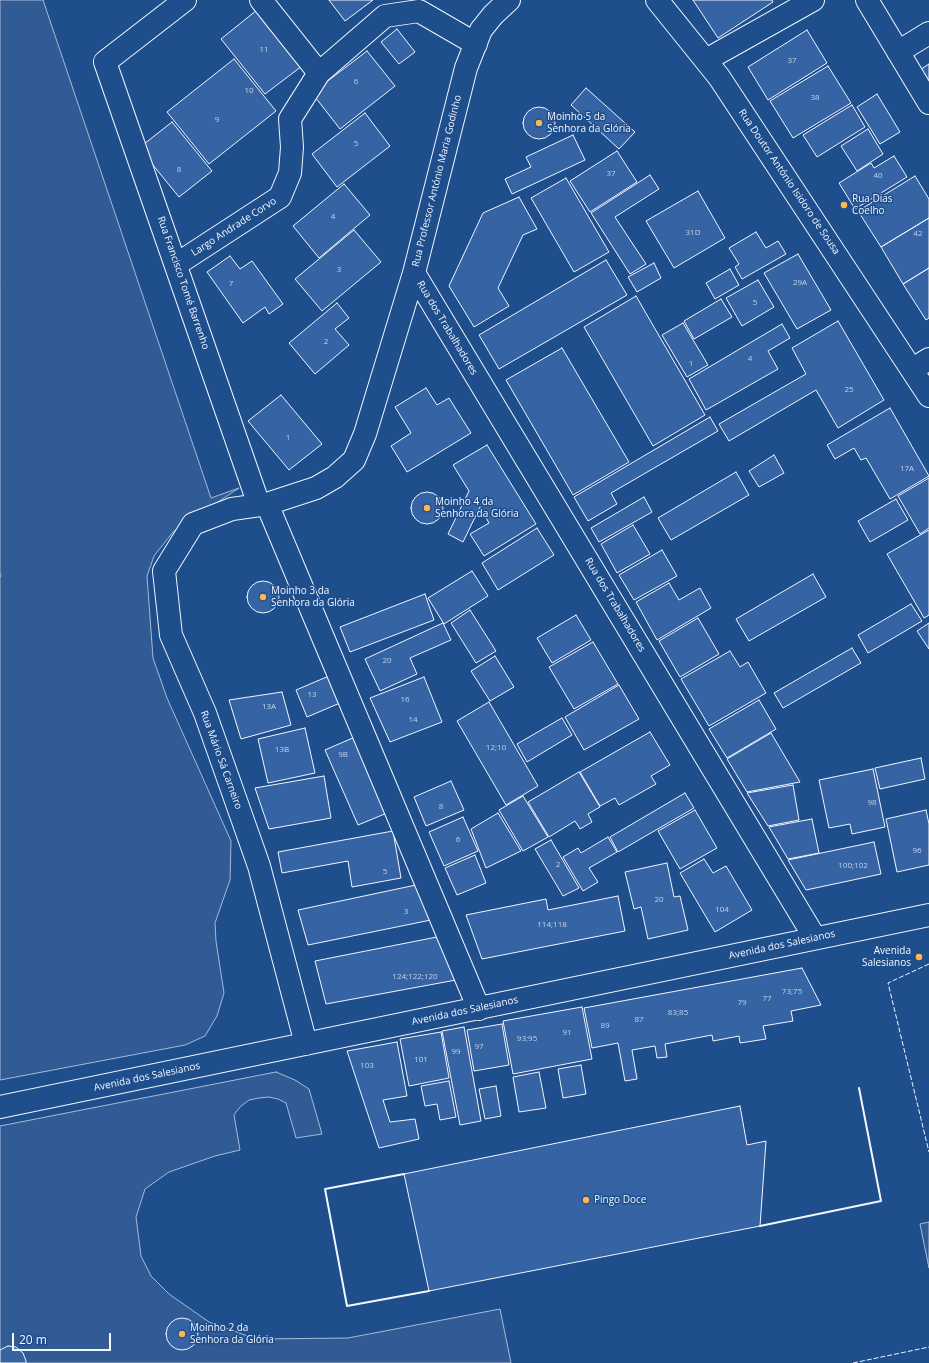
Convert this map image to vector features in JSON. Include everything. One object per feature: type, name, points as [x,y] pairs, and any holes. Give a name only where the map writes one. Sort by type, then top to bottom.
[{"type":"street","name":"Rua Francisco Tomé Barrenho","points":[[185,0],[105,62],[263,504],[479,1009]]},
{"type":"street","points":[[261,0],[319,73]]},
{"type":"street","name":"Rua Professor António Maria Godinho","points":[[232,509],[263,504],[316,488],[335,477],[354,460],[365,434],[414,273],[466,68],[481,30],[493,15],[509,0]]},
{"type":"street","name":"Rua Doutor António Isidoro de Sousa","points":[[656,0],[719,77],[921,364]]},
{"type":"street","points":[[706,60],[813,0]]},
{"type":"street","points":[[867,0],[929,103]]},
{"type":"street","name":"Largo Andrade Corvo","points":[[176,264],[280,197],[290,173],[292,147],[290,119],[319,73],[386,16],[419,11],[476,44]]},
{"type":"street","points":[[898,52],[929,33]]},
{"type":"street","name":"Rua dos Trabalhadores","points":[[414,273],[815,938]]},
{"type":"street","points":[[921,364],[929,396]]},
{"type":"street","name":"Rua Mário Sá Carneiro","points":[[232,509],[192,524],[164,571],[171,635],[205,713],[259,866],[306,1044]]},
{"type":"street","name":"Avenida dos Salesianos","points":[[0,1107],[929,915]]},
{"type":"shaded area","points":[[0,0],[43,0],[211,498],[239,488],[173,532],[154,556],[147,576],[153,658],[167,698],[231,841],[230,880],[215,923],[216,941],[224,993],[217,1016],[205,1036],[185,1045],[0,1080],[1,576]]},
{"type":"shaded area","points":[[276,1072],[295,1080],[309,1089],[322,1134],[296,1138],[286,1103],[278,1099],[269,1097],[249,1100],[240,1107],[234,1115],[240,1150],[215,1156],[169,1172],[145,1189],[136,1217],[141,1256],[151,1276],[169,1294],[209,1322],[256,1339],[348,1338],[500,1309],[511,1363],[0,1363],[0,1126]]},
{"type":"shaded area","points":[[929,1222],[929,1268],[920,1224]]},
{"type":"building","points":[[329,0],[373,0],[345,21]]},
{"type":"building","points":[[693,0],[772,0],[773,2],[718,38]]},
{"type":"building","points":[[257,10],[302,66],[265,94],[221,39]]},
{"type":"building","points":[[397,29],[415,52],[399,64],[381,42]]},
{"type":"building","points":[[807,30],[827,63],[768,100],[748,67]]},
{"type":"building","points":[[367,51],[395,86],[340,129],[312,93]]},
{"type":"building","points":[[234,59],[276,111],[209,164],[167,112]]},
{"type":"building","points":[[929,64],[929,89],[918,71]]},
{"type":"building","points":[[828,66],[851,103],[793,138],[770,101]]},
{"type":"building","points":[[586,88],[635,132],[619,149],[571,105]]},
{"type":"building","points":[[877,94],[900,132],[880,144],[857,107]]},
{"type":"building","points":[[852,105],[865,127],[817,157],[803,135]]},
{"type":"building","name":"Moinho 5 da Senhora da Glória","points":[[536,107],[542,107],[552,114],[555,123],[554,129],[548,136],[542,139],[536,139],[526,132],[523,126],[523,120],[530,110]]},
{"type":"building","points":[[365,113],[390,146],[337,187],[312,154]]},
{"type":"building","points":[[172,122],[212,171],[179,197],[139,148]]},
{"type":"building","points":[[868,129],[883,154],[857,171],[841,146]]},
{"type":"building","points":[[573,135],[585,160],[512,194],[505,179],[531,167],[526,157]]},
{"type":"building","points":[[617,151],[637,182],[590,212],[570,181]]},
{"type":"building","points":[[894,156],[907,177],[855,209],[839,183],[871,163],[874,168]]},
{"type":"building","points":[[650,175],[659,189],[615,217],[646,264],[630,274],[591,213]]},
{"type":"building","points":[[915,176],[929,199],[929,218],[881,247],[858,211]]},
{"type":"building","points":[[566,178],[609,252],[574,272],[531,198]]},
{"type":"building","points":[[344,184],[370,215],[319,258],[293,226]]},
{"type":"building","points":[[698,191],[725,238],[674,268],[646,221]]},
{"type":"building","points":[[519,197],[537,229],[523,235],[498,288],[509,306],[474,327],[449,286],[483,213]]},
{"type":"building","points":[[929,218],[929,268],[903,284],[881,247]]},
{"type":"building","points":[[354,230],[381,262],[322,311],[295,279]]},
{"type":"building","points":[[756,232],[766,248],[778,241],[786,254],[742,279],[735,267],[739,264],[729,248]]},
{"type":"building","points":[[798,254],[831,310],[797,329],[764,273]]},
{"type":"building","points":[[230,256],[240,269],[252,261],[283,304],[269,314],[265,307],[243,323],[207,272]]},
{"type":"building","points":[[606,260],[627,295],[499,369],[479,335]]},
{"type":"building","points":[[654,263],[661,278],[637,292],[628,277]]},
{"type":"building","points":[[929,268],[929,318],[926,320],[903,284]]},
{"type":"building","points":[[730,269],[739,285],[715,299],[706,283]]},
{"type":"building","points":[[758,280],[774,307],[742,326],[726,298]]},
{"type":"building","points":[[636,296],[705,415],[653,446],[584,327]]},
{"type":"building","points":[[721,299],[732,317],[694,339],[684,321]]},
{"type":"building","points":[[337,303],[349,318],[335,329],[349,345],[315,374],[289,343]]},
{"type":"building","points":[[838,321],[884,400],[838,428],[816,390],[729,441],[719,424],[806,374],[792,348]]},
{"type":"building","points":[[683,323],[708,365],[687,377],[662,335]]},
{"type":"building","points":[[782,324],[790,338],[768,351],[778,369],[706,410],[689,379]]},
{"type":"building","points":[[562,348],[629,462],[573,495],[506,380]]},
{"type":"building","points":[[426,388],[437,405],[449,398],[471,433],[407,472],[391,446],[411,433],[395,407]]},
{"type":"building","points":[[281,395],[322,444],[289,470],[248,421]]},
{"type":"building","points":[[890,408],[929,476],[890,499],[866,458],[861,460],[854,448],[835,459],[827,445]]},
{"type":"building","points":[[710,417],[718,431],[611,493],[617,504],[588,521],[574,497]]},
{"type":"building","points":[[487,445],[536,524],[484,556],[470,534],[489,523],[480,507],[463,542],[448,534],[469,491],[453,465]]},
{"type":"building","points":[[774,455],[784,473],[759,487],[749,471]]},
{"type":"building","points":[[736,472],[749,495],[671,540],[658,518]]},
{"type":"building","points":[[929,478],[929,528],[920,534],[898,496]]},
{"type":"building","name":"Moinho 4 da Senhora da Glória","points":[[424,492],[430,492],[440,499],[443,508],[442,514],[436,521],[430,524],[424,524],[414,517],[411,511],[411,505],[418,495]]},
{"type":"building","points":[[644,497],[652,512],[599,542],[591,528]]},
{"type":"building","points":[[896,499],[908,520],[870,542],[858,521]]},
{"type":"building","points":[[633,525],[650,554],[617,573],[601,544]]},
{"type":"building","points":[[537,528],[554,555],[498,590],[482,563]]},
{"type":"building","points":[[929,530],[929,615],[924,618],[887,554]]},
{"type":"building","points":[[662,550],[677,576],[634,600],[619,575]]},
{"type":"building","points":[[472,571],[488,596],[444,624],[428,598]]},
{"type":"building","points":[[813,574],[826,597],[749,641],[736,619]]},
{"type":"building","name":"Moinho 3 da Senhora da Glória","points":[[260,581],[266,581],[276,588],[279,597],[278,603],[272,610],[266,613],[260,613],[250,606],[247,600],[247,594],[254,584]]},
{"type":"building","points":[[669,583],[679,600],[700,588],[711,608],[657,640],[636,602]]},
{"type":"building","points":[[425,594],[434,620],[350,652],[340,627]]},
{"type":"building","points":[[911,604],[922,621],[868,653],[858,635]]},
{"type":"building","points":[[470,610],[496,651],[476,663],[451,623]]},
{"type":"building","points":[[576,615],[591,640],[552,663],[537,638]]},
{"type":"building","points":[[698,618],[719,654],[680,677],[659,641]]},
{"type":"building","points":[[443,623],[451,640],[410,658],[417,674],[380,691],[365,659]]},
{"type":"building","points":[[929,623],[929,649],[917,631]]},
{"type":"building","points":[[593,642],[618,684],[574,709],[549,667]]},
{"type":"building","points":[[852,648],[861,663],[783,708],[774,693]]},
{"type":"building","points":[[730,651],[740,667],[748,662],[766,693],[709,726],[681,679]]},
{"type":"building","points":[[495,656],[514,687],[490,701],[471,671]]},
{"type":"building","points":[[329,676],[340,703],[307,717],[296,690]]},
{"type":"building","points":[[424,677],[442,722],[390,742],[370,698]]},
{"type":"building","points":[[619,685],[639,719],[584,750],[565,717]]},
{"type":"building","points":[[282,692],[291,725],[241,739],[229,700]]},
{"type":"building","points":[[759,700],[776,729],[727,758],[709,729]]},
{"type":"building","points":[[489,702],[538,786],[506,805],[457,721]]},
{"type":"building","points":[[562,718],[572,735],[527,762],[517,744]]},
{"type":"building","points":[[305,728],[315,773],[268,783],[258,739]]},
{"type":"building","points":[[650,732],[670,765],[651,776],[656,784],[619,805],[615,798],[600,806],[580,772]]},
{"type":"building","points":[[771,733],[800,782],[747,792],[727,759]]},
{"type":"building","points":[[355,737],[387,813],[358,825],[325,750]]},
{"type":"building","points":[[921,758],[925,779],[880,789],[875,768]]},
{"type":"building","points":[[873,769],[885,827],[852,834],[850,824],[829,828],[819,780]]},
{"type":"building","points":[[579,772],[600,807],[588,814],[592,822],[580,829],[575,821],[549,837],[528,802]]},
{"type":"building","points":[[324,776],[331,818],[269,829],[255,788]]},
{"type":"building","points":[[451,781],[464,810],[426,826],[414,797]]},
{"type":"building","points":[[793,785],[799,820],[768,826],[747,793]]},
{"type":"building","points":[[685,793],[694,808],[618,852],[610,837]]},
{"type":"building","points":[[523,796],[548,837],[523,851],[499,810]]},
{"type":"building","points":[[695,810],[717,848],[680,869],[658,831]]},
{"type":"building","points":[[926,810],[929,824],[929,865],[897,872],[886,819]]},
{"type":"building","points":[[498,813],[521,851],[486,868],[471,829]]},
{"type":"building","points":[[463,817],[478,851],[444,866],[429,832]]},
{"type":"building","points":[[812,819],[819,853],[788,859],[769,827]]},
{"type":"building","points":[[393,831],[401,878],[352,887],[348,861],[282,873],[278,852]]},
{"type":"building","points":[[608,837],[617,852],[589,868],[598,882],[583,891],[563,857],[578,848],[581,853]]},
{"type":"building","points":[[551,840],[579,888],[563,896],[535,849]]},
{"type":"building","points":[[874,842],[881,874],[806,890],[788,860]]},
{"type":"building","points":[[475,855],[486,883],[457,895],[445,868]]},
{"type":"building","points":[[704,859],[713,873],[726,866],[752,910],[715,932],[680,873]]},
{"type":"building","points":[[667,863],[674,897],[680,896],[688,930],[648,939],[641,907],[634,909],[625,872]]},
{"type":"building","points":[[416,885],[431,920],[308,945],[298,910]]},
{"type":"building","points":[[618,896],[625,931],[482,959],[466,915],[546,899],[548,910]]},
{"type":"building","points":[[437,937],[456,980],[326,1004],[315,961]]},
{"type":"building","points":[[802,968],[821,1005],[791,1011],[793,1021],[763,1026],[766,1039],[740,1043],[739,1036],[713,1041],[712,1035],[665,1044],[667,1057],[657,1058],[655,1046],[632,1050],[637,1079],[625,1081],[618,1043],[592,1048],[584,1008]]},
{"type":"building","points":[[582,1007],[592,1059],[513,1074],[503,1021]]},
{"type":"building","points":[[502,1024],[509,1065],[474,1071],[467,1030]]},
{"type":"building","points":[[464,1027],[481,1121],[460,1125],[442,1031]]},
{"type":"building","points":[[441,1032],[449,1078],[409,1086],[400,1039]]},
{"type":"building","points":[[397,1042],[407,1096],[383,1100],[390,1122],[415,1119],[419,1139],[379,1148],[347,1051]]},
{"type":"building","points":[[581,1065],[586,1094],[563,1098],[558,1069]]},
{"type":"building","points":[[539,1072],[546,1108],[519,1112],[513,1077]]},
{"type":"building","points":[[449,1081],[456,1117],[440,1120],[437,1104],[425,1106],[421,1086]]},
{"type":"building","points":[[496,1086],[501,1116],[485,1119],[479,1089]]},
{"type":"building","name":"Pingo Doce","points":[[740,1106],[747,1145],[766,1141],[760,1226],[429,1291],[404,1174]]},
{"type":"building","name":"Moinho 2 da Senhora da Glória","points":[[179,1318],[185,1318],[195,1325],[198,1334],[197,1340],[191,1347],[185,1350],[179,1350],[169,1343],[166,1337],[166,1331],[173,1321]]},
{"type":"building","points":[[8,1346],[16,1347],[23,1353],[26,1363],[0,1363],[0,1350]]},
{"type":"fence","points":[[929,964],[888,983],[929,1152]]},
{"type":"fence","points":[[853,1363],[929,1347]]},
{"type":"wall","points":[[760,1226],[881,1201],[859,1088]]},
{"type":"wall","points":[[404,1174],[325,1189],[347,1306],[429,1291]]},
{"type":"place","name":"Moinho 5 da Senhora da Glória","points":[[539,123]]},
{"type":"place","name":"Rua Dias Coelho","points":[[844,205]]},
{"type":"place","name":"Moinho 4 da Senhora da Glória","points":[[427,508]]},
{"type":"place","name":"Moinho 3 da Senhora da Glória","points":[[263,597]]},
{"type":"place","name":"Avenida Salesianos","points":[[919,957]]},
{"type":"place","name":"Pingo Doce","points":[[586,1200]]},
{"type":"place","name":"Moinho 2 da Senhora da Glória","points":[[182,1334]]}]
